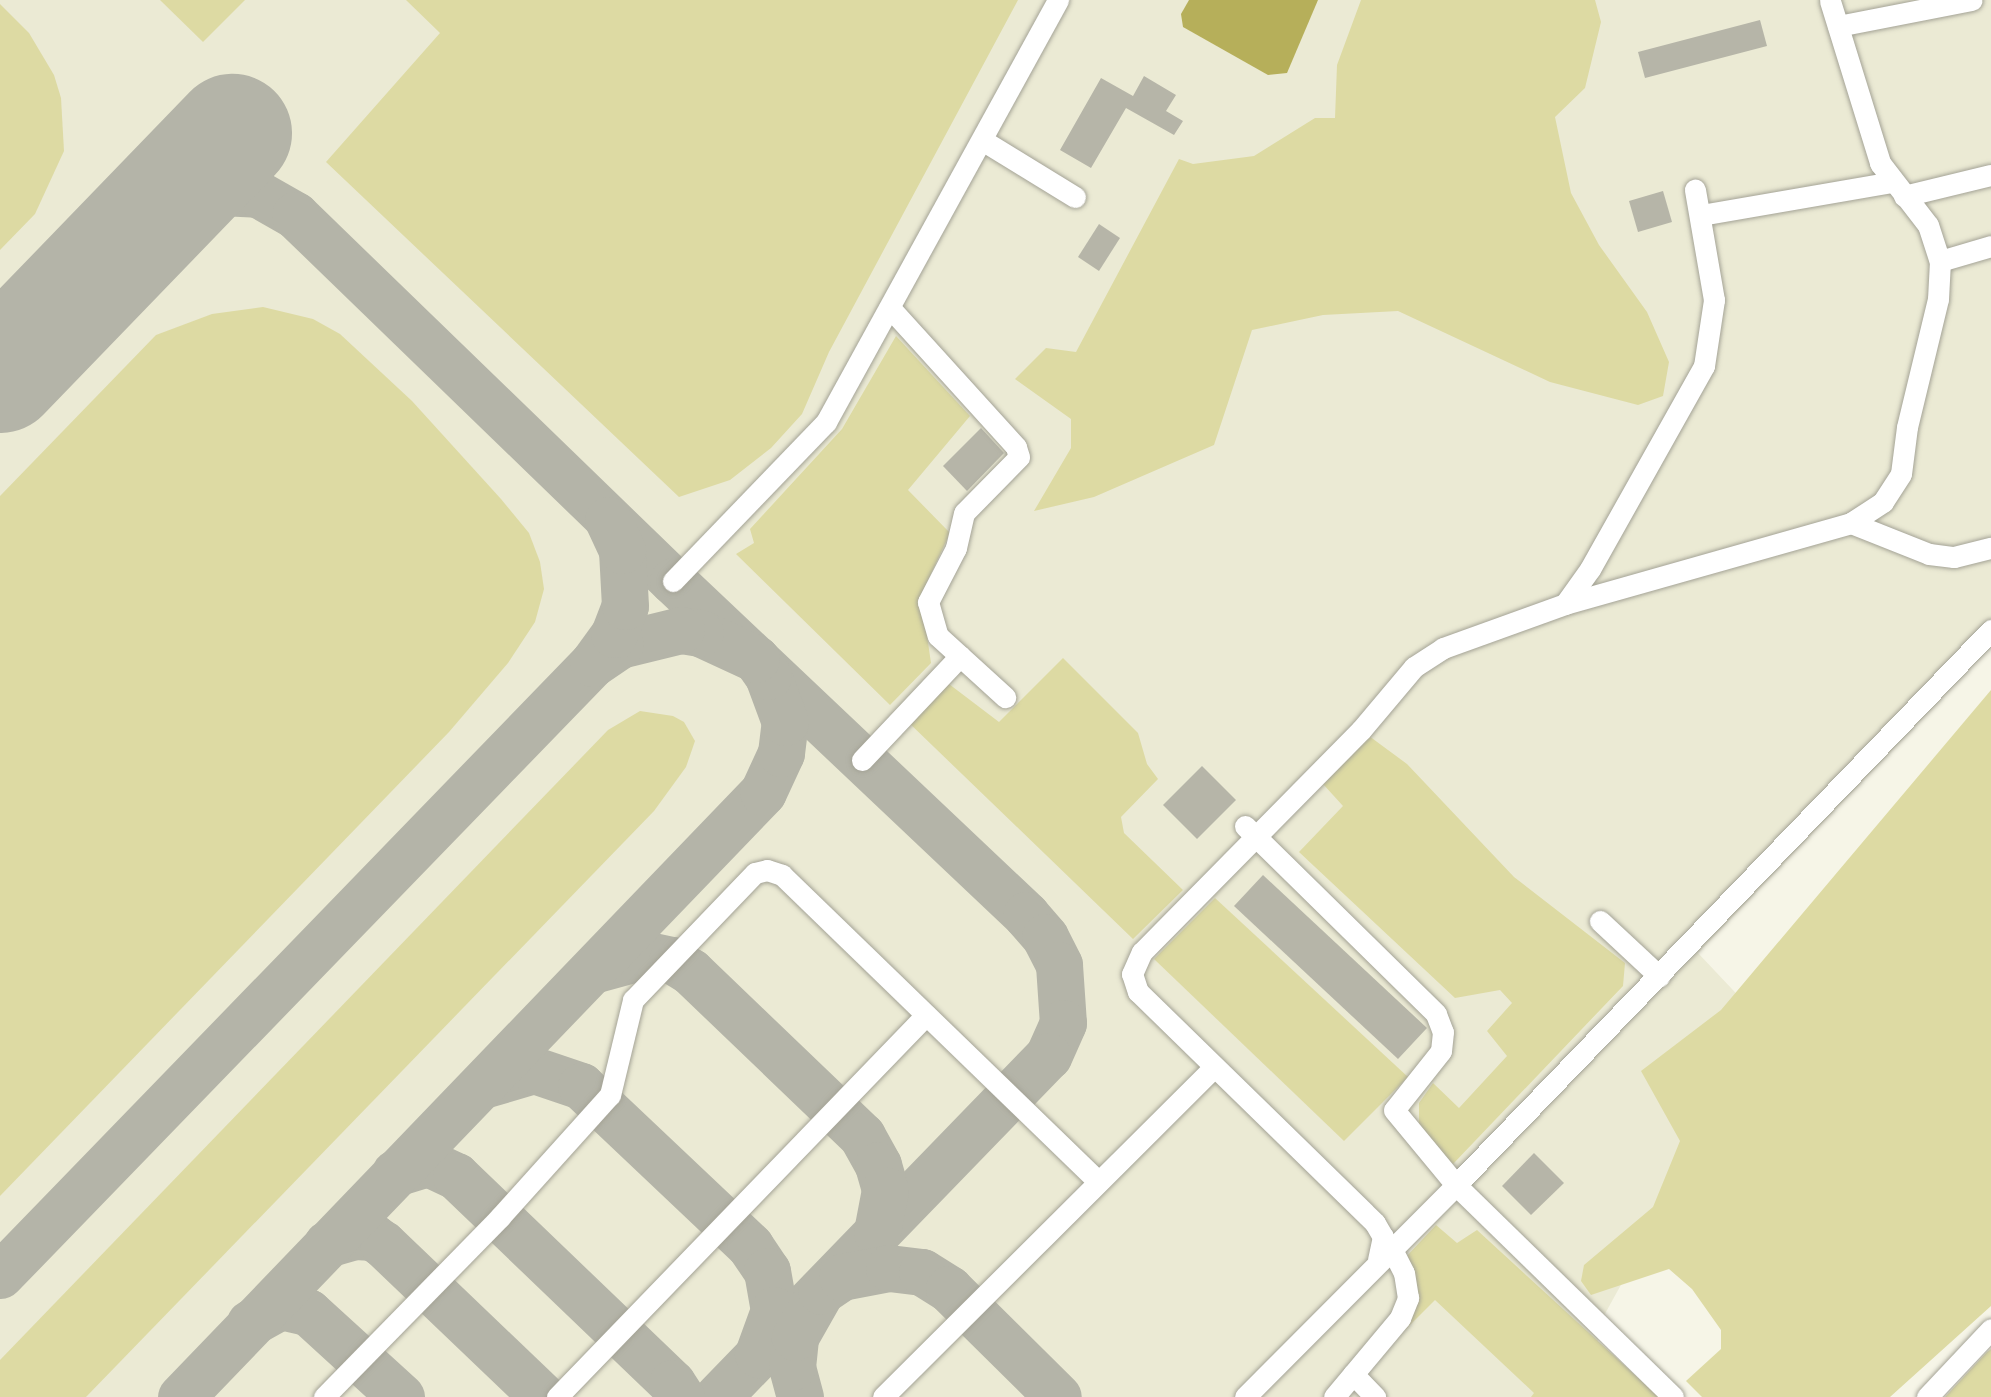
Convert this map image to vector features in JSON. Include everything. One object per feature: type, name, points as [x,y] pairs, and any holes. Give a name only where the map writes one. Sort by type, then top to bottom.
[{"type":"street","points":[[673,581],[826,422],[891,309],[1059,0]]},
{"type":"street","points":[[1838,26],[1972,0]]},
{"type":"street","points":[[1334,1397],[1401,1318],[1408,1298],[1404,1273],[1384,1254],[1383,1237],[1375,1223],[1138,992],[1132,974],[1142,952],[1251,832],[1361,730],[1414,667],[1443,648],[1565,604],[1851,523],[1883,502],[1901,474],[1907,427],[1938,299],[1940,261],[1928,225],[1880,163],[1830,1]]},
{"type":"street","points":[[982,141],[1075,197]]},
{"type":"street","points":[[1701,215],[1991,176]]},
{"type":"street","points":[[1565,604],[1704,366],[1714,300],[1695,190]]},
{"type":"street","points":[[1940,261],[1991,246]]},
{"type":"street","points":[[891,309],[1016,447],[1019,457],[964,513],[958,524],[956,548],[928,602],[938,636],[1005,697]]},
{"type":"street","points":[[1851,523],[1929,555],[1955,557],[1991,548]]},
{"type":"street","points":[[1245,1397],[1384,1254],[1456,1185],[1991,630]]},
{"type":"street","points":[[862,760],[960,656]]},
{"type":"street","points":[[1251,832],[1436,1014],[1443,1032],[1441,1051],[1394,1110],[1456,1185],[1673,1397]]},
{"type":"street","points":[[324,1397],[500,1217],[610,1095],[633,1000],[755,873],[767,870],[782,875],[1097,1180]]},
{"type":"street","points":[[1600,921],[1659,976]]},
{"type":"street","points":[[557,1397],[926,1015]]},
{"type":"street","points":[[883,1397],[1097,1180],[1214,1067]]},
{"type":"street","points":[[1927,1397],[1991,1329]]},
{"type":"street","points":[[1353,1374],[1375,1397]]},
{"type":"shaded area","points":[[0,0],[1991,0],[1991,647],[1698,953],[1765,1024],[1601,1321],[1595,1363],[1630,1397],[0,1397]]},
{"type":"shaded area","points":[[160,0],[245,0],[203,42]]},
{"type":"shaded area","points":[[406,0],[1018,0],[829,352],[802,414],[771,448],[730,480],[679,497],[326,162],[440,33]]},
{"type":"shaded area","points":[[1189,0],[1318,0],[1287,73],[1268,75],[1183,27],[1181,14]]},
{"type":"shaded area","points":[[1361,0],[1595,0],[1601,22],[1585,88],[1555,117],[1571,193],[1599,245],[1647,312],[1669,362],[1663,396],[1638,405],[1550,382],[1398,311],[1323,315],[1252,330],[1214,445],[1094,497],[1034,511],[1071,448],[1071,419],[1015,379],[1046,348],[1076,352],[1179,159],[1193,164],[1254,156],[1315,118],[1335,118],[1337,65]]},
{"type":"shaded area","points":[[0,4],[29,33],[54,75],[61,98],[64,151],[35,214],[0,250]]},
{"type":"shaded area","points":[[263,307],[313,319],[340,334],[412,401],[501,499],[529,533],[540,562],[544,589],[535,622],[508,663],[449,732],[0,1196],[0,496],[156,335],[212,314]]},
{"type":"shaded area","points":[[896,336],[970,416],[908,490],[950,533],[921,595],[931,663],[890,705],[736,554],[754,543],[750,529],[842,429]]},
{"type":"shaded area","points":[[1063,658],[1138,733],[1147,764],[1158,779],[1121,817],[1124,833],[1183,890],[1133,939],[906,720],[945,681],[999,722]]},
{"type":"shaded area","points":[[1991,690],[1991,1306],[1890,1397],[1702,1397],[1686,1381],[1721,1349],[1721,1330],[1692,1289],[1669,1269],[1591,1295],[1581,1281],[1584,1265],[1653,1207],[1680,1141],[1641,1071],[1721,1010]]},
{"type":"shaded area","points":[[640,711],[673,716],[684,722],[695,741],[686,767],[654,811],[86,1397],[0,1397],[0,1360],[608,730]]},
{"type":"shaded area","points":[[1369,736],[1407,764],[1514,877],[1625,963],[1623,986],[1453,1164],[1419,1132],[1419,1103],[1433,1083],[1459,1108],[1507,1056],[1487,1031],[1512,1003],[1500,990],[1455,998],[1299,852],[1343,806],[1323,784]]},
{"type":"shaded area","points":[[1215,898],[1408,1077],[1344,1141],[1154,959]]},
{"type":"shaded area","points":[[1436,1225],[1457,1243],[1477,1230],[1659,1397],[1531,1397],[1534,1393],[1435,1300],[1379,1356],[1405,1316],[1405,1258]]},
{"type":"shaded area","points":[[1991,1349],[1991,1397],[1945,1397],[1987,1352]]},
{"type":"building","points":[[1760,20],[1767,46],[1645,78],[1638,52]]},
{"type":"building","points":[[1144,76],[1176,95],[1166,111],[1183,121],[1174,135],[1126,108],[1091,168],[1060,150],[1101,78],[1133,96]]},
{"type":"building","points":[[1663,191],[1672,222],[1638,232],[1629,201]]},
{"type":"building","points":[[1099,224],[1120,238],[1099,271],[1078,257]]},
{"type":"building","points":[[981,428],[1004,453],[967,491],[943,466]]},
{"type":"building","points":[[1202,766],[1236,800],[1197,839],[1163,805]]},
{"type":"building","points":[[1263,875],[1427,1028],[1398,1059],[1234,906]]},
{"type":"building","points":[[1534,1153],[1564,1183],[1531,1215],[1502,1186]]},
{"type":"taxiway","points":[[139,229],[185,202],[221,192],[258,194],[295,215],[673,581],[1026,915],[1045,937],[1059,965],[1063,1023],[1048,1056],[718,1397]]},
{"type":"taxiway","points":[[181,1397],[763,792],[781,753],[785,722],[768,676],[756,659],[700,633],[681,630],[620,645],[593,663],[614,634],[625,606],[622,550],[608,520]]},
{"type":"taxiway","points":[[0,1275],[593,663]]},
{"type":"taxiway","points":[[596,969],[648,955],[672,960],[691,972],[862,1136],[878,1165],[885,1190],[877,1232]]},
{"type":"taxiway","points":[[483,1085],[534,1070],[581,1086],[750,1246],[767,1271],[774,1310],[758,1354]]},
{"type":"taxiway","points":[[395,1173],[428,1163],[456,1176],[672,1383],[681,1397]]},
{"type":"taxiway","points":[[327,1244],[355,1236],[373,1237],[383,1244],[543,1397]]},
{"type":"taxiway","points":[[800,1397],[792,1367],[795,1337],[821,1291],[842,1277],[889,1268],[922,1272],[949,1289],[1058,1397]]},
{"type":"taxiway","points":[[250,1323],[281,1306],[308,1312],[401,1397]]},
{"type":"runway","points":[[0,373],[232,133]]}]
